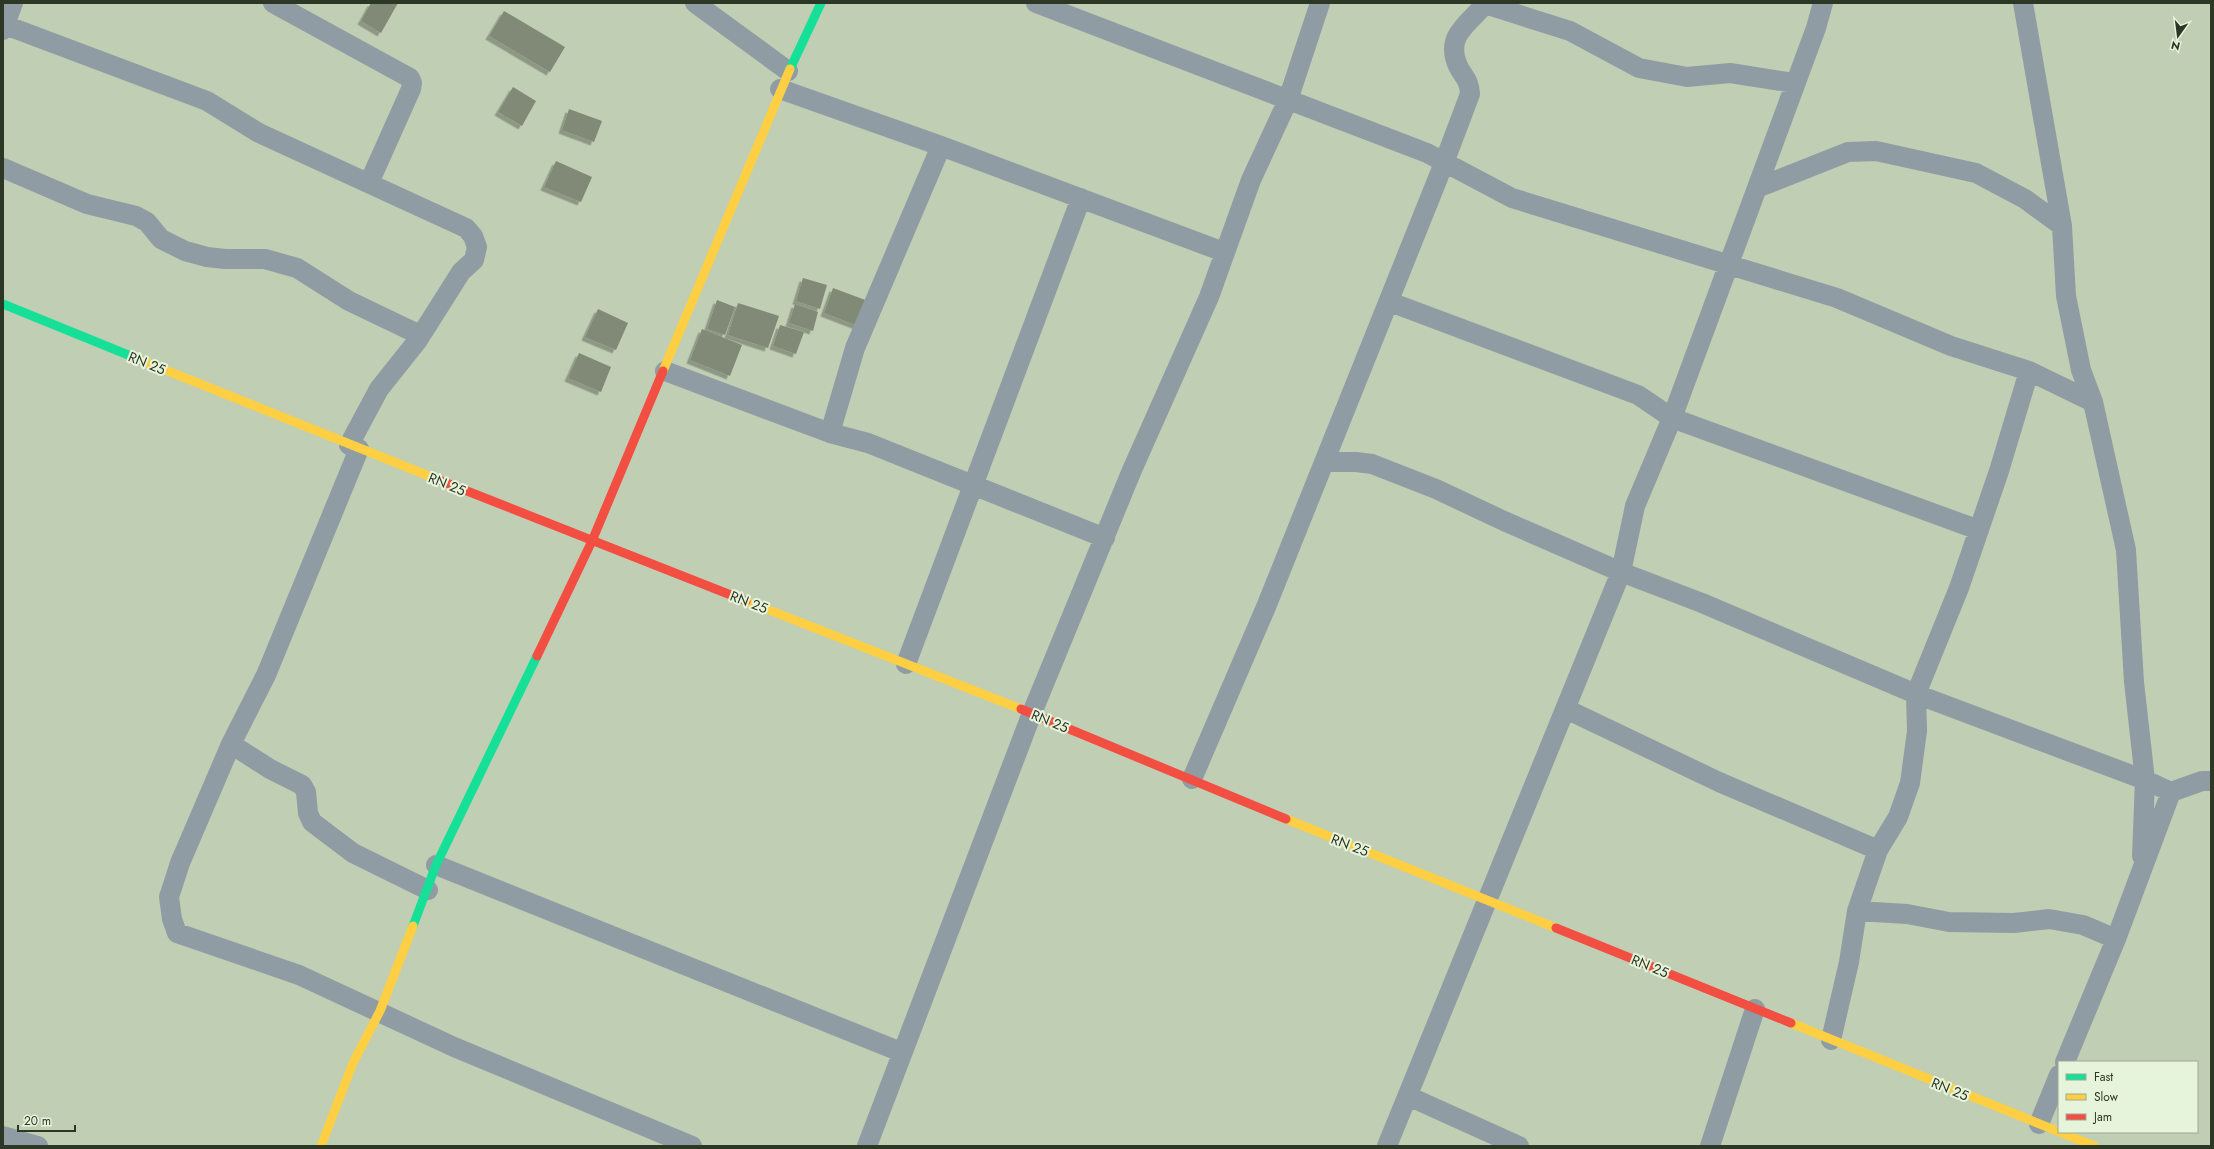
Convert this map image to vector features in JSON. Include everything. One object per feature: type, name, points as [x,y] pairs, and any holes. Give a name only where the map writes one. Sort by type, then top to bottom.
[{"type":"main road","points":[[320,1146],[353,1064],[380,1012],[428,890],[436,864],[592,541],[665,371],[788,70],[821,3]]},
{"type":"main road","name":"RN 25","points":[[3,304],[354,447],[1032,714],[1192,779],[1324,835],[1486,899],[2058,1132]]},
{"type":"main road","name":"RN 25","points":[[2062,1133],[2094,1146]]},
{"type":"street","points":[[13,3],[4,28],[207,101],[259,133],[369,182],[466,228],[475,241],[477,247],[474,260],[461,272],[420,335],[380,389],[354,447],[266,675],[231,744],[180,863],[169,897],[172,919],[177,933],[299,974],[454,1047],[692,1146]]},
{"type":"street","points":[[273,3],[410,78],[412,83],[411,89],[369,182]]},
{"type":"street","points":[[695,3],[788,70]]},
{"type":"street","points":[[1036,3],[1427,153],[1512,198],[1728,266],[1836,298],[1951,346],[2029,371],[2093,402]]},
{"type":"street","points":[[867,1146],[901,1052],[1032,714],[1132,470],[1209,298],[1224,252],[1251,180],[1288,100],[1320,3]]},
{"type":"street","points":[[1387,1146],[1486,899],[1566,709],[1621,572],[1635,506],[1672,418],[1758,188],[1794,83],[1816,28],[1823,3]]},
{"type":"street","points":[[2023,3],[2062,226],[2066,296],[2082,370],[2093,402],[2126,550],[2134,682],[2145,780],[2141,874]]},
{"type":"street","points":[[1192,779],[1266,607],[1390,302],[1470,94],[1469,82],[1459,67],[1454,55],[1454,43],[1465,23],[1486,4],[1570,31],[1639,68],[1688,77],[1730,73],[1794,83]]},
{"type":"street","points":[[780,89],[941,146],[1224,252]]},
{"type":"street","points":[[830,432],[855,348],[941,146]]},
{"type":"street","points":[[1758,188],[1848,152],[1876,151],[1976,173],[2025,199],[2062,226]]},
{"type":"street","points":[[3,168],[87,204],[136,216],[147,222],[161,239],[185,251],[213,258],[265,259],[297,268],[349,301],[420,335]]},
{"type":"street","points":[[906,664],[1081,198]]},
{"type":"street","points":[[1390,302],[1638,394],[1672,418],[1979,530]]},
{"type":"street","points":[[665,371],[830,432],[868,443],[1105,538]]},
{"type":"street","points":[[1831,1040],[1849,962],[1858,911],[1878,850],[1898,817],[1910,783],[1917,731],[1916,694],[1959,588],[1979,530],[2029,371]]},
{"type":"street","points":[[1324,462],[1356,462],[1372,464],[1436,489],[1504,521],[1621,572],[1702,603],[1916,694],[2145,780],[2171,792],[2202,782],[2211,781]]},
{"type":"street","points":[[1566,709],[1719,782],[1878,850]]},
{"type":"street","points":[[231,744],[270,769],[302,785],[306,792],[308,813],[312,822],[347,848],[428,890]]},
{"type":"street","points":[[2065,1061],[2116,939],[2171,792]]},
{"type":"street","points":[[436,864],[901,1052]]},
{"type":"street","points":[[1858,911],[1907,914],[1949,922],[2014,923],[2049,919],[2083,925],[2116,939]]},
{"type":"street","points":[[1710,1146],[1754,1009]]},
{"type":"street","points":[[2039,1124],[2058,1077]]},
{"type":"street","points":[[1408,1096],[1519,1146]]},
{"type":"street","points":[[3,1136],[38,1146]]},
{"type":"building","points":[[371,3],[398,3],[381,33],[361,21]]},
{"type":"building","points":[[504,11],[565,47],[550,72],[489,36]]},
{"type":"building","points":[[513,87],[536,101],[522,126],[498,112]]},
{"type":"building","points":[[569,109],[602,121],[594,142],[562,130]]},
{"type":"building","points":[[556,161],[592,177],[581,202],[544,187]]},
{"type":"building","points":[[803,278],[827,285],[820,309],[796,301]]},
{"type":"building","points":[[833,288],[868,301],[858,326],[824,313]]},
{"type":"building","points":[[717,300],[735,307],[725,335],[707,329]]},
{"type":"building","points":[[738,303],[779,316],[768,348],[728,335]]},
{"type":"building","points":[[795,304],[818,312],[813,331],[789,323]]},
{"type":"building","points":[[598,309],[628,323],[616,350],[585,337]]},
{"type":"building","points":[[780,325],[804,332],[796,354],[773,346]]},
{"type":"building","points":[[702,329],[742,345],[730,376],[690,360]]},
{"type":"building","points":[[579,353],[611,367],[601,392],[568,378]]},
{"type":"traffic: fast","points":[[790,69],[821,3]]},
{"type":"traffic: fast","points":[[3,304],[143,361]]},
{"type":"traffic: fast","points":[[413,926],[436,865],[537,656]]},
{"type":"traffic: slow","points":[[663,371],[790,69]]},
{"type":"traffic: slow","points":[[143,361],[434,478]]},
{"type":"traffic: slow","points":[[746,601],[1021,709]]},
{"type":"traffic: slow","points":[[1286,819],[1556,928]]},
{"type":"traffic: slow","points":[[321,1146],[353,1063],[380,1011],[413,926]]},
{"type":"traffic: slow","points":[[1791,1023],[2058,1131]]},
{"type":"traffic: slow","points":[[2062,1133],[2094,1146]]},
{"type":"traffic: jam","points":[[537,656],[592,541],[663,371]]},
{"type":"traffic: jam","points":[[434,478],[746,601]]},
{"type":"traffic: jam","points":[[1021,709],[1286,819]]},
{"type":"traffic: jam","points":[[1556,928],[1791,1023]]}]
